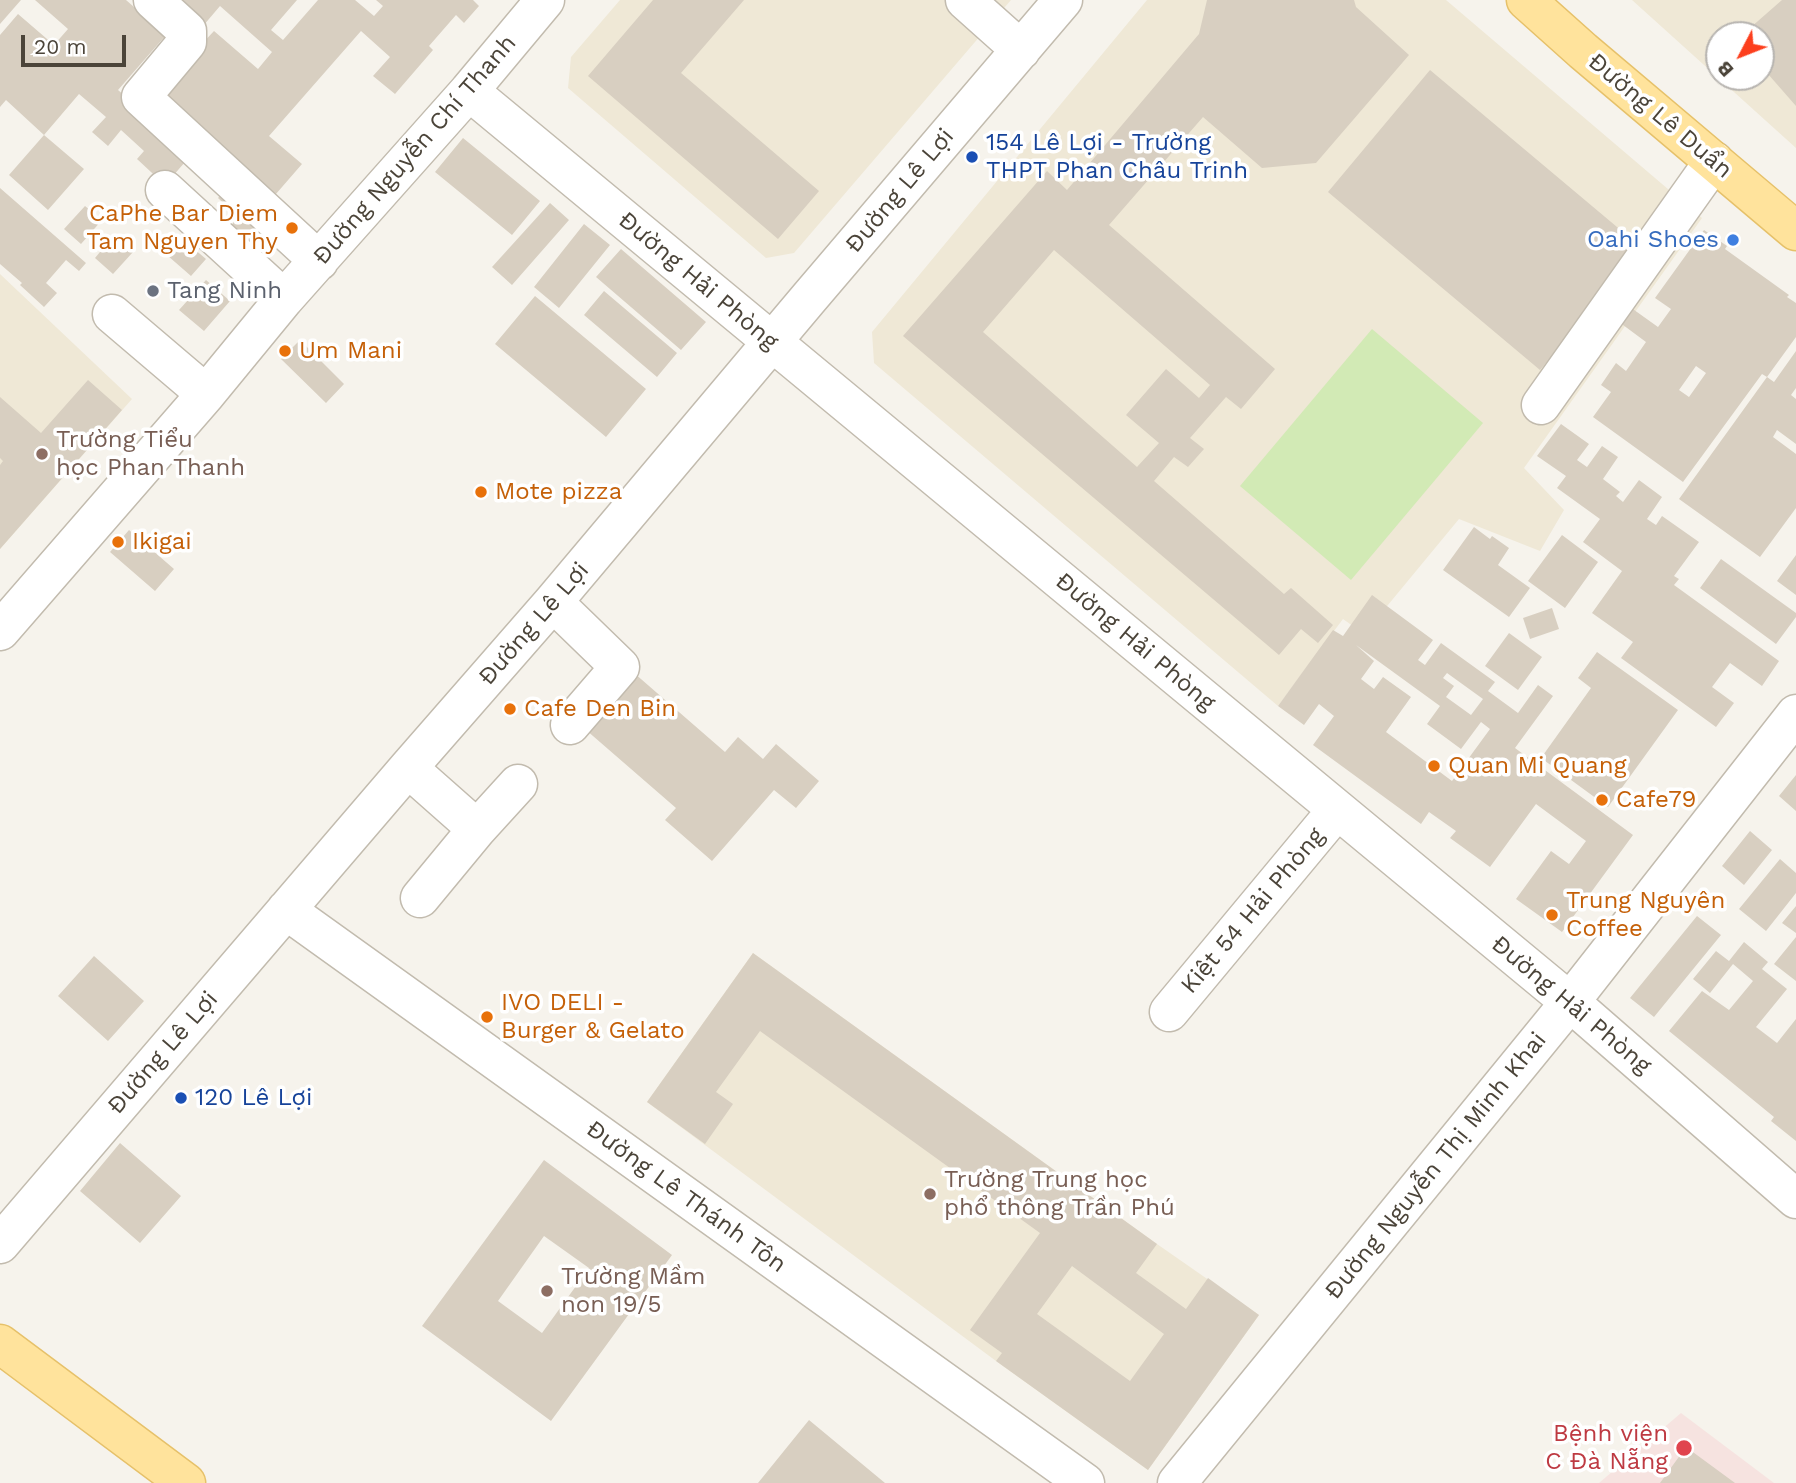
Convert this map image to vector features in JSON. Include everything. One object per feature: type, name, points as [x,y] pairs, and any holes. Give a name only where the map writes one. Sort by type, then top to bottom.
[{"type":"main road","name":"Đường Lê Duẩn","points":[[1526,0],[1796,231]]},
{"type":"main road","points":[[0,1345],[186,1483]]},
{"type":"street","points":[[153,0],[187,31],[187,42],[141,97],[319,261]]},
{"type":"street","name":"Đường Nguyễn Chí Thanh","points":[[0,631],[545,0]]},
{"type":"street","points":[[965,0],[1021,50]]},
{"type":"street","name":"Đường Lê Lợi","points":[[0,1244],[553,602],[772,342],[888,186],[947,118],[1021,50],[1063,0]]},
{"type":"street","name":"Đường Hải Phòng","points":[[469,91],[1570,1002],[1796,1199]]},
{"type":"street","points":[[1541,405],[1714,161]]},
{"type":"street","points":[[164,190],[284,299]]},
{"type":"street","points":[[112,314],[206,394]]},
{"type":"street","points":[[553,602],[620,667],[570,725]]},
{"type":"street","name":"Đường Nguyễn Thị Minh Khai","points":[[1177,1483],[1570,1002],[1796,714]]},
{"type":"street","points":[[408,768],[477,829]]},
{"type":"street","points":[[419,898],[518,784]]},
{"type":"street","name":"Kiệt 54 Hải Phòng","points":[[1169,1012],[1337,810]]},
{"type":"street","name":"Đường Lê Thánh Tôn","points":[[286,910],[1085,1483]]},
{"type":"shaded area","points":[[620,0],[1011,0],[794,253],[766,258],[568,88],[571,57]]},
{"type":"shaded area","points":[[1147,0],[1446,0],[1702,218],[1524,468],[1564,510],[1540,551],[1459,519],[1364,634],[1343,619],[1278,706],[874,363],[872,332]]},
{"type":"shaded area","points":[[1632,0],[1796,0],[1796,148],[1733,91],[1775,91],[1775,21],[1705,21],[1705,66]]},
{"type":"shaded area","name":"Trường Tiểu học Phan Thanh","points":[[0,274],[132,399],[0,549]]},
{"type":"shaded area","name":"Trường Trung học phổ thông Trần Phú","points":[[753,953],[1259,1315],[1148,1470],[996,1361],[647,1102]]},
{"type":"shaded area","name":"Bệnh viện C Đà Nẵng","points":[[1681,1413],[1774,1483],[1599,1483]]},
{"type":"green space","points":[[1372,329],[1483,423],[1351,580],[1240,486]]},
{"type":"building","points":[[0,0],[21,0],[0,24]]},
{"type":"building","points":[[35,0],[126,0],[166,35],[118,90],[192,154],[165,185],[137,159],[144,151],[121,130],[108,146],[92,132],[106,117],[79,94],[44,135],[6,100],[0,107],[0,35],[18,14],[54,45],[68,29]]},
{"type":"building","points":[[167,0],[297,0],[271,30],[283,40],[318,0],[355,0],[374,16],[383,6],[376,0],[473,0],[479,6],[464,23],[456,15],[429,46],[433,50],[395,94],[373,76],[390,57],[361,31],[269,136],[302,164],[269,202],[154,95],[214,31],[258,69],[272,52],[220,6],[203,26]]},
{"type":"building","points":[[653,0],[744,0],[681,73],[819,191],[778,239],[588,76]]},
{"type":"building","points":[[1207,0],[1354,0],[1356,7],[1409,55],[1316,163],[1262,168],[1203,117],[1109,225],[1275,369],[1241,409],[1226,397],[1190,438],[1204,449],[1188,467],[1174,457],[1154,481],[1284,594],[1291,588],[1333,625],[1318,643],[1301,629],[1279,655],[903,336],[1047,171],[1067,190],[1199,34]],"holes":[[[1054,250],[1210,385],[1199,398],[1166,369],[1126,415],[1159,443],[1137,467],[983,332]]]},
{"type":"building","points":[[1782,0],[1796,0],[1796,106],[1775,82],[1775,21],[1758,21]]},
{"type":"building","points":[[1430,70],[1642,248],[1540,370],[1328,192]]},
{"type":"building","points":[[44,135],[84,169],[48,210],[9,175]]},
{"type":"building","points":[[463,138],[540,201],[512,235],[435,172]]},
{"type":"building","points":[[229,186],[273,224],[249,253],[225,233],[238,217],[218,198]]},
{"type":"building","points":[[0,188],[86,263],[79,271],[66,260],[46,283],[57,293],[44,307],[0,264]]},
{"type":"building","points":[[550,203],[569,220],[512,285],[492,267]]},
{"type":"building","points":[[85,206],[102,220],[81,244],[64,229]]},
{"type":"building","points":[[584,224],[610,245],[559,308],[534,287]]},
{"type":"building","points":[[1704,230],[1796,303],[1796,337],[1767,377],[1762,374],[1683,482],[1593,417],[1611,392],[1601,385],[1616,363],[1626,371],[1646,342],[1619,322],[1630,307],[1658,327],[1671,309],[1655,298]],"holes":[[[1696,366],[1706,373],[1689,397],[1679,390]]]},
{"type":"building","points":[[174,232],[206,259],[191,276],[160,249]]},
{"type":"building","points":[[114,235],[133,252],[113,274],[95,258]]},
{"type":"building","points":[[621,249],[706,322],[681,350],[596,277]]},
{"type":"building","points":[[206,280],[230,301],[204,331],[179,310]]},
{"type":"building","points":[[604,291],[677,353],[657,377],[584,315]]},
{"type":"building","points":[[535,296],[646,389],[606,437],[495,344]]},
{"type":"building","points":[[300,340],[344,384],[326,403],[281,359]]},
{"type":"building","points":[[1796,351],[1796,388],[1791,395],[1796,399],[1796,444],[1777,430],[1773,437],[1796,454],[1796,508],[1760,557],[1679,499],[1767,377],[1774,382]]},
{"type":"building","points":[[88,380],[122,410],[0,549],[0,465],[3,461],[0,458],[0,397],[41,433]]},
{"type":"building","points":[[1561,424],[1589,444],[1577,460],[1587,467],[1602,446],[1618,457],[1603,479],[1620,492],[1616,496],[1623,502],[1639,480],[1662,497],[1647,519],[1656,525],[1662,516],[1699,542],[1674,576],[1679,579],[1674,585],[1779,661],[1762,686],[1730,663],[1712,687],[1734,703],[1716,727],[1621,658],[1633,642],[1592,613],[1622,571],[1583,542],[1600,519],[1557,488],[1566,476],[1537,456]]},
{"type":"building","points":[[1474,527],[1509,548],[1498,565],[1530,588],[1509,617],[1443,570]]},
{"type":"building","points":[[129,530],[174,569],[155,591],[110,552]]},
{"type":"building","points":[[1562,535],[1598,562],[1565,608],[1528,581]]},
{"type":"building","points":[[1796,555],[1796,595],[1777,581]]},
{"type":"building","points":[[1721,559],[1796,613],[1796,617],[1776,644],[1700,588]]},
{"type":"building","points":[[1372,595],[1433,640],[1418,660],[1425,665],[1441,643],[1495,682],[1488,691],[1518,713],[1538,685],[1553,696],[1515,748],[1633,835],[1562,932],[1516,899],[1551,851],[1569,864],[1586,841],[1536,804],[1490,867],[1450,838],[1456,831],[1429,812],[1421,824],[1313,745],[1334,716],[1319,704],[1304,725],[1278,706],[1333,630],[1343,636]],"holes":[[[1356,645],[1440,706],[1427,724],[1461,749],[1481,722],[1490,729],[1452,781],[1386,732],[1411,697],[1383,677],[1374,689],[1361,679],[1374,661]],[[1447,673],[1483,699],[1471,715],[1446,697],[1454,686],[1443,678]]]},
{"type":"building","points":[[1552,608],[1559,629],[1530,639],[1523,618]]},
{"type":"building","points":[[1509,633],[1542,657],[1518,690],[1485,666]]},
{"type":"building","points":[[1597,652],[1678,710],[1608,807],[1541,758],[1591,688],[1578,678]]},
{"type":"building","points":[[626,666],[725,752],[738,737],[763,759],[776,744],[819,781],[796,808],[774,790],[712,861],[665,820],[676,808],[578,723]]},
{"type":"building","points":[[1796,775],[1796,811],[1779,796]]},
{"type":"building","points":[[1750,831],[1772,850],[1744,885],[1722,866]]},
{"type":"building","points":[[1780,859],[1796,873],[1796,893],[1766,931],[1739,909]]},
{"type":"building","points":[[1796,906],[1796,933],[1782,923]]},
{"type":"building","points":[[1697,916],[1721,935],[1654,1017],[1630,998]]},
{"type":"building","points":[[1796,937],[1796,981],[1774,964]]},
{"type":"building","points":[[1744,942],[1768,962],[1762,969],[1787,989],[1756,1027],[1777,1043],[1796,1019],[1796,1141],[1771,1121],[1774,1117],[1669,1031],[1702,991],[1729,1010],[1753,981],[1733,964],[1710,993],[1693,979],[1716,951],[1729,961]]},
{"type":"building","points":[[753,953],[1157,1244],[1136,1273],[1186,1309],[1208,1278],[1259,1315],[1148,1470],[996,1361],[1002,1353],[970,1330],[1040,1233],[760,1031],[716,1092],[733,1104],[705,1144],[647,1102]],"holes":[[[1072,1266],[1164,1334],[1130,1381],[1037,1314]]]},
{"type":"building","points":[[94,956],[144,1001],[108,1041],[58,996]]},
{"type":"building","points":[[120,1143],[181,1196],[140,1243],[80,1191]]},
{"type":"building","name":"Trường Mầm non 19/5","points":[[544,1160],[672,1255],[551,1421],[422,1326]],"holes":[[[544,1236],[589,1268],[542,1333],[498,1301]]]},
{"type":"building","points":[[809,1420],[885,1483],[758,1483]]},
{"type":"building","points":[[1686,1447],[1735,1483],[1660,1483]]},
{"type":"place","name":"154 Lê Lợi - Trường THPT Phan Châu Trinh","points":[[972,157]]},
{"type":"place","name":"CaPhe Bar Diem Tam Nguyen Thy","points":[[292,228]]},
{"type":"place","name":"Oahi Shoes","points":[[1733,240]]},
{"type":"place","name":"Tang Ninh","points":[[153,291]]},
{"type":"place","name":"Um Mani","points":[[285,351]]},
{"type":"place","name":"Trường Tiểu học Phan Thanh","points":[[42,454]]},
{"type":"place","name":"Mote pizza","points":[[481,492]]},
{"type":"place","name":"Ikigai","points":[[118,542]]},
{"type":"place","name":"Cafe Den Bin","points":[[510,709]]},
{"type":"place","name":"Quan Mi Quang","points":[[1434,766]]},
{"type":"place","name":"Cafe79","points":[[1602,800]]},
{"type":"place","name":"Trung Nguyên Coffee","points":[[1552,915]]},
{"type":"place","name":"IVO DELI - Burger & Gelato","points":[[487,1017]]},
{"type":"place","name":"120 Lê Lợi","points":[[181,1098]]},
{"type":"place","name":"Trường Trung học phổ thông Trần Phú","points":[[930,1194]]},
{"type":"place","name":"Trường Mầm non 19/5","points":[[547,1291]]},
{"type":"place","name":"Bệnh viện C Đà Nẵng","points":[[1684,1448]]}]
